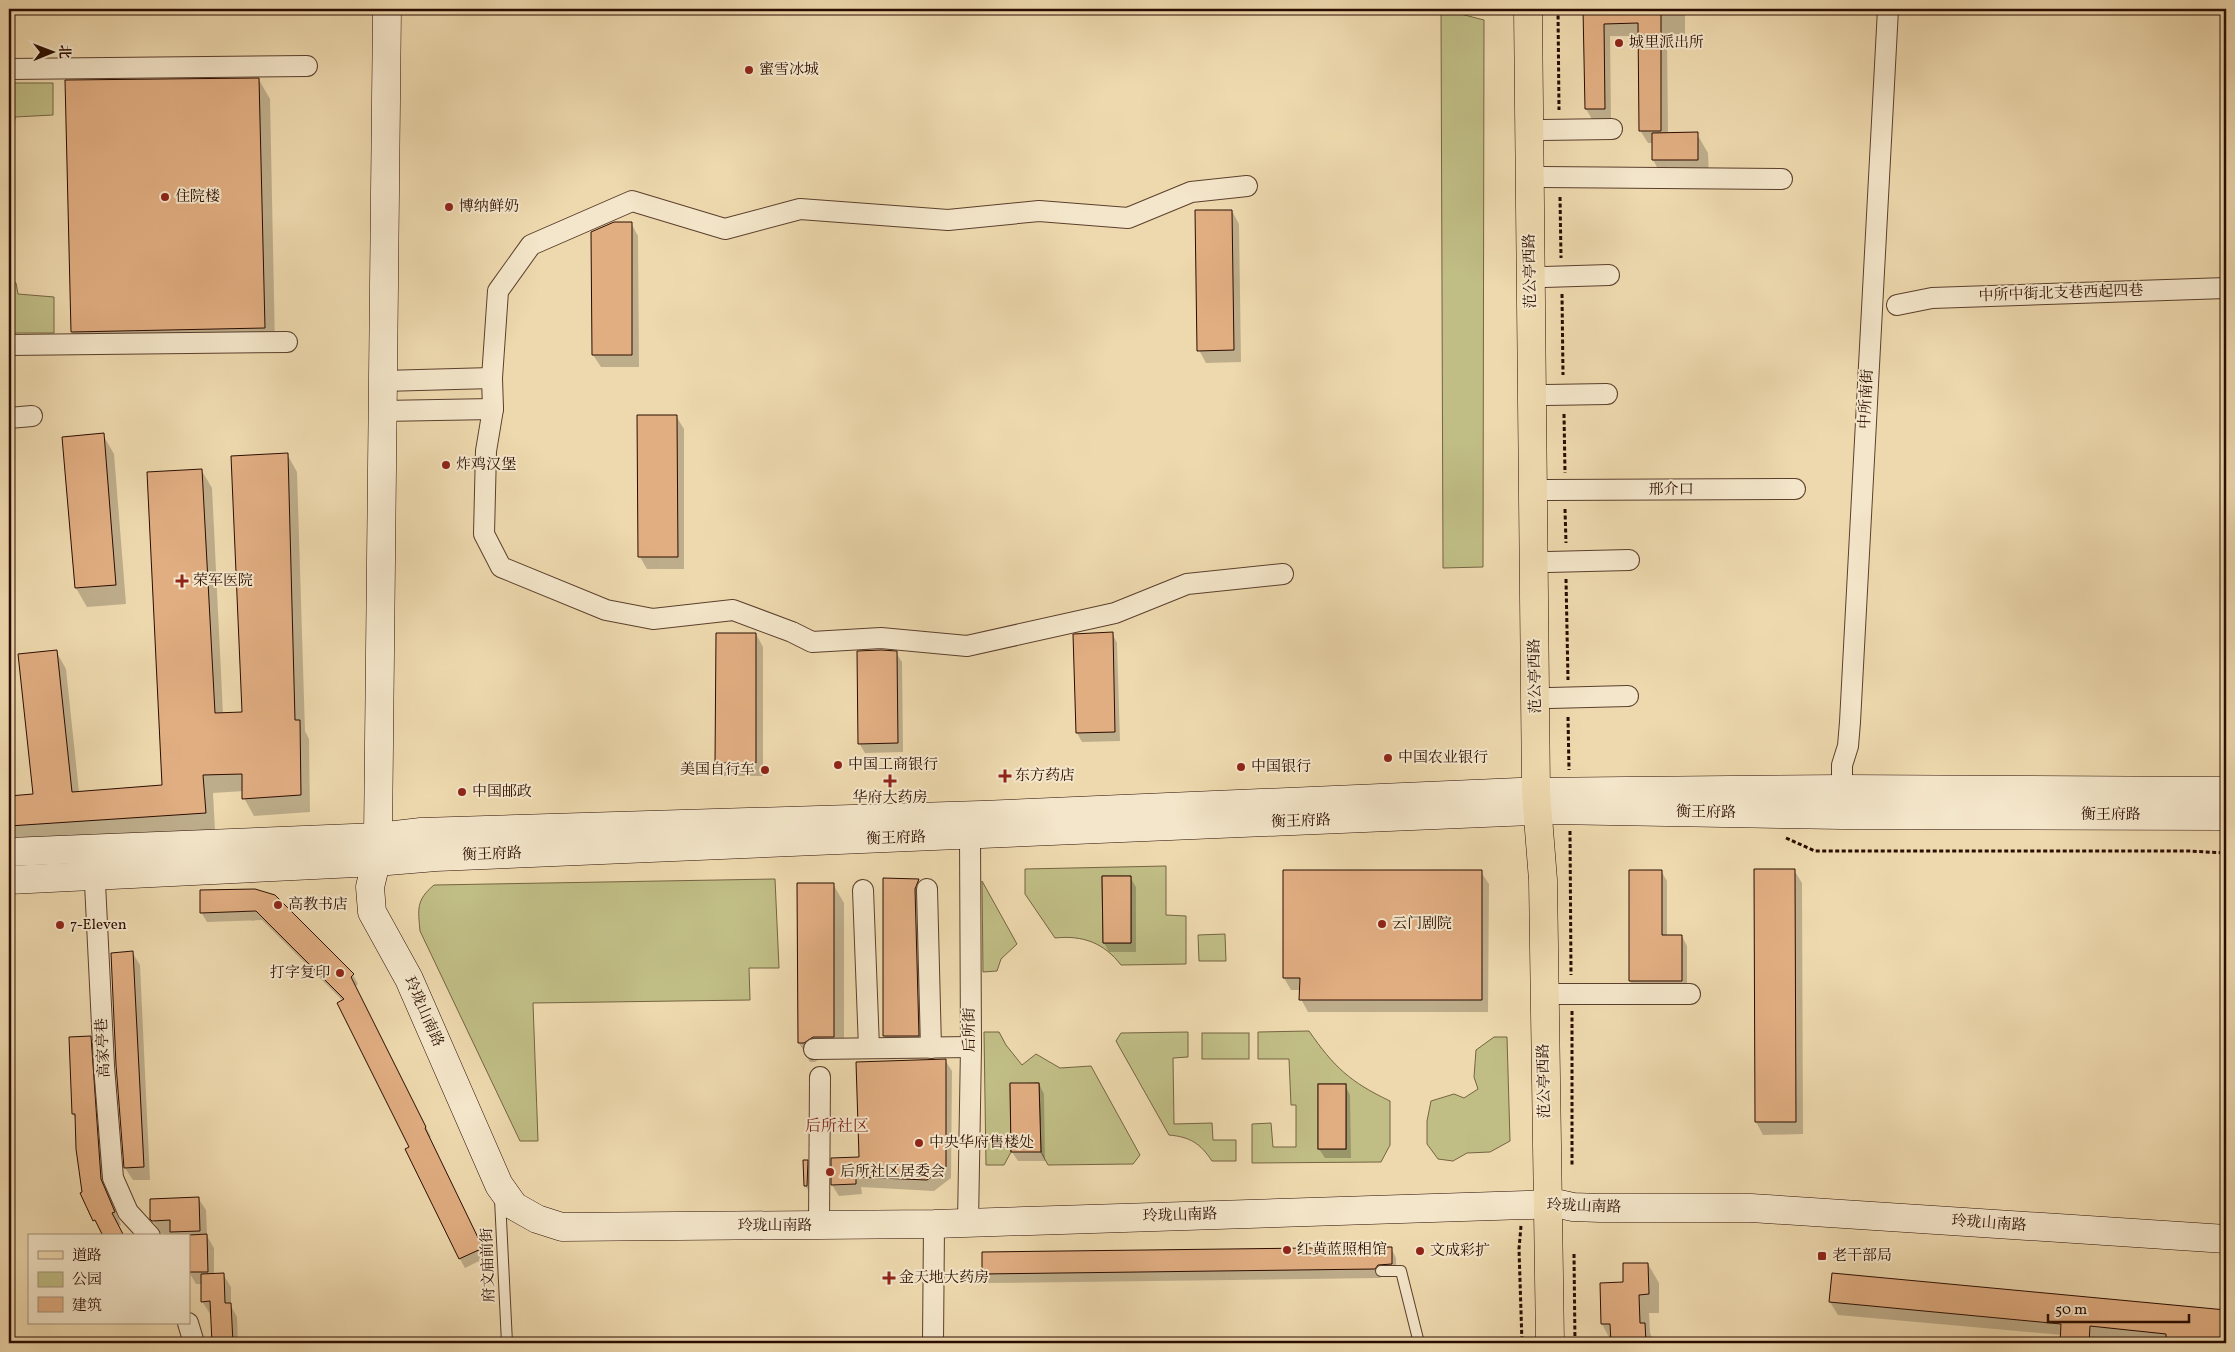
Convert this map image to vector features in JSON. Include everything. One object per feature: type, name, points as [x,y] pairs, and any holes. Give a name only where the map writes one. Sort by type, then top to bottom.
[{"type":"main road","name":"玲珑山南路","points":[[387,9],[377,850],[370,887],[372,912],[409,979],[499,1185],[514,1206],[537,1219],[562,1228],[934,1224],[1554,1204],[1600,1208],[1750,1208],[2226,1239]]},
{"type":"main road","name":"范公亭西路","points":[[1528,9],[1553,801],[1565,994],[1554,1204],[1550,1343]]},
{"type":"main road","name":"范公亭西路","points":[[1540,9],[1550,124],[1542,177],[1556,276],[1562,697],[1553,801],[1543,880],[1554,1204],[1563,1343]]},
{"type":"main road","name":"衡王府路","points":[[377,850],[421,832],[981,815],[1553,801],[1842,789],[2226,791]]},
{"type":"main road","name":"衡王府路","points":[[377,850],[436,857],[970,836],[1553,801],[1842,815],[2226,816]]},
{"type":"main road","points":[[9,852],[94,849],[377,850]]},
{"type":"main road","points":[[9,880],[95,876],[377,850]]},
{"type":"street","name":"中所南街","points":[[1842,789],[1842,765],[1848,746],[1850,722],[1888,9]]},
{"type":"street","points":[[9,70],[307,66]]},
{"type":"street","points":[[1550,124],[1612,129]]},
{"type":"street","points":[[1542,177],[1782,179]]},
{"type":"street","points":[[1247,186],[1190,192],[1128,218],[1039,211],[948,220],[800,209],[725,229],[632,201],[531,245],[498,291],[492,378],[493,409],[486,451],[484,534],[501,567],[606,610],[653,619],[733,610],[792,632],[812,642],[881,638],[967,646],[1115,614],[1187,584],[1283,574]]},
{"type":"street","points":[[1556,276],[1609,275]]},
{"type":"street","name":"中所中街北支巷西起四巷","points":[[1897,305],[1932,298],[2226,288]]},
{"type":"street","points":[[9,345],[286,342]]},
{"type":"street","points":[[383,381],[492,378]]},
{"type":"street","points":[[1557,395],[1607,394]]},
{"type":"street","points":[[382,411],[493,409]]},
{"type":"street","points":[[9,418],[32,416]]},
{"type":"street","name":"邢介口","points":[[1559,489],[1795,489]]},
{"type":"street","points":[[1560,562],[1629,560]]},
{"type":"street","points":[[1562,697],[1628,696]]},
{"type":"street","name":"后所街","points":[[968,1223],[971,1048],[970,836]]},
{"type":"street","name":"高家亭巷","points":[[94,849],[104,1066],[112,1178],[128,1212],[148,1234]]},
{"type":"street","points":[[927,889],[931,1048]]},
{"type":"street","points":[[864,890],[869,1048]]},
{"type":"street","points":[[1565,994],[1690,994]]},
{"type":"street","points":[[814,1049],[971,1048]]},
{"type":"street","points":[[820,1077],[820,1225]]},
{"type":"street","points":[[933,1343],[934,1224]]},
{"type":"street","points":[[188,1324],[194,1343]]},
{"type":"lane","name":"府文庙前街","points":[[499,1185],[503,1234],[507,1343]]},
{"type":"lane","points":[[1381,1271],[1401,1271],[1419,1343]]},
{"type":"path","points":[[1550,124],[1558,9]]},
{"type":"path","points":[[1560,197],[1556,276],[1562,697],[1553,801],[1565,994],[1572,1171]]},
{"type":"path","points":[[1781,836],[1815,851],[2160,851],[2226,854]]},
{"type":"path","points":[[1574,1246],[1575,1343]]},
{"type":"path","points":[[1519,1249],[1522,1343]]},
{"type":"green space","points":[[1441,9],[1484,20],[1483,567],[1443,568]]},
{"type":"green space","points":[[9,83],[53,83],[53,115],[15,117],[14,127],[9,129]]},
{"type":"green space","points":[[9,281],[16,283],[18,294],[54,297],[54,333],[9,333]]},
{"type":"green space","points":[[1166,866],[1166,915],[1186,916],[1186,964],[1121,965],[1107,951],[1092,942],[1075,938],[1055,938],[1025,894],[1025,869]],"holes":[[[1102,876],[1131,876],[1131,943],[1103,943]]]},
{"type":"green space","points":[[775,879],[779,968],[749,968],[750,1000],[533,1003],[538,1141],[520,1141],[420,931],[419,905],[428,890],[434,885]]},
{"type":"green space","points":[[982,881],[1017,944],[1001,959],[997,971],[983,972]]},
{"type":"green space","points":[[1225,934],[1226,961],[1199,961],[1198,935]]},
{"type":"green space","points":[[1309,1031],[1335,1064],[1353,1080],[1390,1101],[1390,1145],[1381,1162],[1252,1163],[1252,1124],[1271,1123],[1273,1147],[1296,1147],[1296,1105],[1291,1105],[1289,1059],[1258,1059],[1258,1032]],"holes":[[[1318,1084],[1346,1084],[1346,1149],[1318,1149]]]},
{"type":"green space","points":[[984,1032],[999,1032],[1006,1045],[1022,1065],[1036,1054],[1060,1068],[1091,1066],[1140,1155],[1133,1164],[1048,1165],[1041,1152],[1039,1083],[1010,1084],[1011,1152],[1004,1165],[986,1165]]},
{"type":"green space","points":[[1188,1032],[1188,1057],[1173,1058],[1174,1124],[1212,1123],[1213,1140],[1236,1140],[1236,1161],[1212,1161],[1199,1145],[1183,1137],[1169,1135],[1116,1041],[1121,1033]]},
{"type":"green space","points":[[1202,1033],[1249,1033],[1249,1059],[1202,1059]]},
{"type":"green space","points":[[1494,1037],[1507,1037],[1510,1141],[1490,1152],[1467,1153],[1453,1161],[1438,1159],[1427,1144],[1427,1121],[1431,1101],[1454,1094],[1464,1098],[1478,1089],[1474,1077],[1476,1050]]},
{"type":"building","points":[[1583,9],[1661,9],[1661,131],[1639,131],[1638,23],[1604,24],[1605,109],[1585,109]]},
{"type":"building","name":"住院楼","points":[[259,78],[265,328],[71,332],[65,80]]},
{"type":"building","points":[[1698,132],[1698,160],[1652,160],[1652,133]]},
{"type":"building","points":[[1195,210],[1232,210],[1234,350],[1197,351]]},
{"type":"building","points":[[614,222],[632,222],[632,355],[592,355],[591,232]]},
{"type":"building","points":[[637,415],[677,415],[678,557],[638,557]]},
{"type":"building","points":[[104,433],[116,585],[75,588],[62,437]]},
{"type":"building","points":[[288,453],[295,720],[300,720],[301,795],[242,799],[242,774],[203,775],[206,813],[9,826],[9,796],[33,794],[18,654],[57,650],[72,792],[162,785],[147,472],[202,469],[215,713],[242,712],[231,456]]},
{"type":"building","points":[[1113,632],[1115,732],[1076,733],[1073,634]]},
{"type":"building","points":[[716,633],[756,633],[756,763],[715,763]]},
{"type":"building","points":[[857,651],[897,651],[898,743],[858,744]]},
{"type":"building","points":[[1754,869],[1795,869],[1796,1122],[1755,1122]]},
{"type":"building","name":"云门剧院","points":[[1283,870],[1482,870],[1482,1000],[1299,1000],[1300,978],[1283,978]]},
{"type":"building","points":[[1629,870],[1662,870],[1662,935],[1682,935],[1682,981],[1629,981]]},
{"type":"building","points":[[1102,876],[1131,876],[1131,943],[1103,943]]},
{"type":"building","points":[[883,878],[919,879],[915,889],[919,1036],[883,1036]]},
{"type":"building","points":[[797,883],[834,883],[834,1037],[813,1037],[804,1043],[798,1043]]},
{"type":"building","points":[[255,889],[275,895],[354,974],[351,977],[426,1127],[483,1248],[459,1259],[405,1149],[409,1147],[337,1003],[344,999],[256,911],[200,913],[200,890]]},
{"type":"building","points":[[133,951],[144,1167],[124,1168],[116,1065],[111,953]]},
{"type":"building","points":[[91,1036],[101,1179],[115,1212],[112,1213],[123,1234],[102,1234],[95,1220],[93,1221],[80,1193],[82,1192],[76,1149],[75,1114],[72,1114],[69,1037]]},
{"type":"building","points":[[946,1059],[946,1167],[927,1180],[856,1177],[856,1184],[831,1185],[831,1158],[859,1157],[856,1062]]},
{"type":"building","points":[[1010,1083],[1039,1083],[1041,1152],[1011,1152]]},
{"type":"building","points":[[1318,1084],[1346,1084],[1346,1149],[1318,1149]]},
{"type":"building","points":[[803,1160],[808,1160],[807,1186],[804,1186]]},
{"type":"building","points":[[199,1197],[200,1231],[170,1232],[170,1220],[152,1221],[150,1219],[150,1199]]},
{"type":"building","points":[[207,1234],[208,1272],[190,1272],[190,1235]]},
{"type":"building","points":[[1392,1247],[1392,1264],[1378,1265],[1375,1269],[982,1274],[982,1252]]},
{"type":"building","points":[[1623,1263],[1648,1263],[1649,1294],[1639,1295],[1640,1323],[1645,1323],[1646,1343],[1611,1343],[1610,1324],[1601,1324],[1600,1283],[1623,1282]]},
{"type":"building","points":[[224,1273],[225,1303],[231,1303],[233,1343],[212,1343],[210,1301],[201,1302],[201,1274]]},
{"type":"building","points":[[1832,1273],[2226,1310],[2226,1341],[2202,1338],[2202,1343],[2166,1343],[2166,1334],[2090,1326],[2089,1343],[2060,1343],[2061,1324],[1829,1302]]},
{"type":"place","name":"城里派出所","points":[[1619,43]]},
{"type":"place","name":"蜜雪冰城","points":[[749,70]]},
{"type":"place","name":"住院楼","points":[[165,197]]},
{"type":"place","name":"博纳鲜奶","points":[[449,207]]},
{"type":"place","name":"炸鸡汉堡","points":[[446,465]]},
{"type":"place","name":"荣军医院","points":[[182,581]]},
{"type":"place","name":"中国农业银行","points":[[1388,758]]},
{"type":"place","name":"中国工商银行","points":[[838,765]]},
{"type":"place","name":"中国银行","points":[[1241,767]]},
{"type":"place","name":"美国自行车","points":[[765,770]]},
{"type":"place","name":"东方药店","points":[[1005,776]]},
{"type":"place","name":"华府大药房","points":[[890,781]]},
{"type":"place","name":"中国邮政","points":[[462,792]]},
{"type":"place","name":"高教书店","points":[[278,905]]},
{"type":"place","name":"云门剧院","points":[[1382,924]]},
{"type":"place","name":"7-Eleven","points":[[60,925]]},
{"type":"place","name":"打字复印","points":[[340,973]]},
{"type":"place","name":"中央华府售楼处","points":[[919,1143]]},
{"type":"place","name":"后所社区居委会","points":[[830,1172]]},
{"type":"place","name":"红黄蓝照相馆","points":[[1287,1250]]},
{"type":"place","name":"文成彩扩","points":[[1420,1251]]},
{"type":"place","name":"老干部局","points":[[1822,1256]]},
{"type":"place","name":"金天地大药房","points":[[889,1278]]},
{"type":"district","name":"后所社区","points":[[837,1127]]}]
